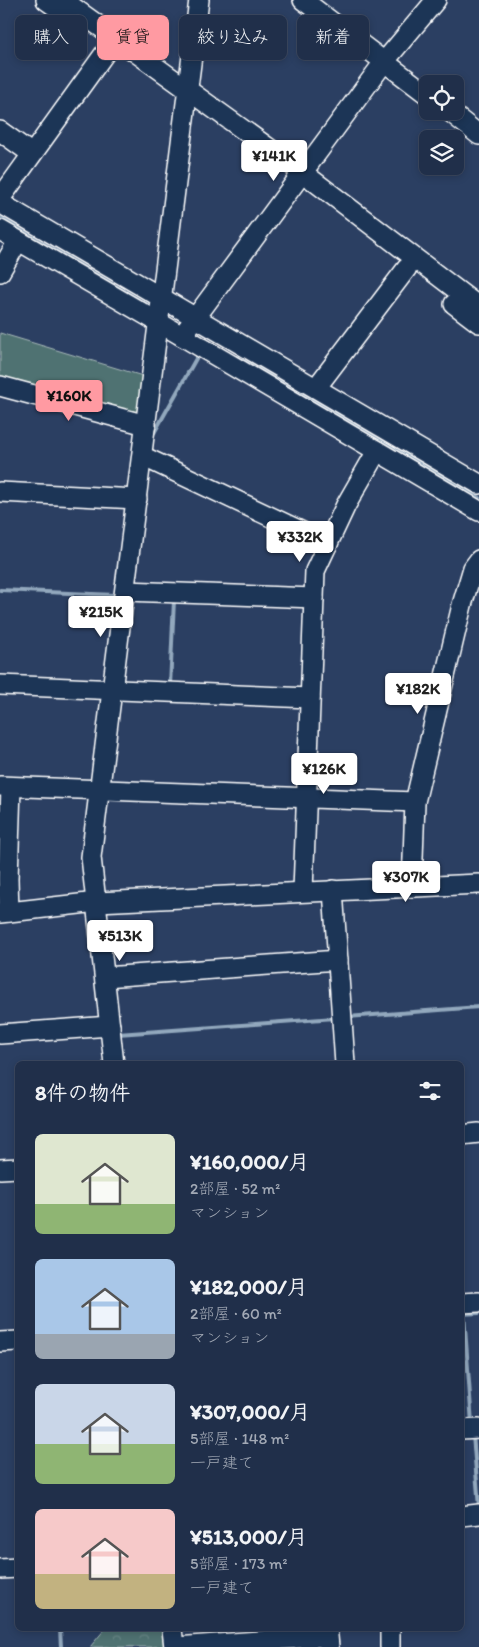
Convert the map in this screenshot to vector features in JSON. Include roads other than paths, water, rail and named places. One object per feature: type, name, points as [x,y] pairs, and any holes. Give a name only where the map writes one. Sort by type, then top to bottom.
[{"type":"street","points":[[46,0],[97,37]]},
{"type":"street","points":[[63,0],[454,296],[479,323]]},
{"type":"street","points":[[114,1061],[91,857],[199,0]]},
{"type":"street","points":[[303,0],[419,88]]},
{"type":"street","points":[[189,327],[384,62],[436,0]]},
{"type":"street","points":[[100,60],[0,201],[161,312]]},
{"type":"street","points":[[132,60],[187,95]]},
{"type":"street","points":[[460,120],[479,135]]},
{"type":"street","points":[[0,131],[32,154]]},
{"type":"street","points":[[298,177],[407,268],[454,296],[479,307]]},
{"type":"street","points":[[0,230],[18,241],[189,327],[316,388],[479,484]]},
{"type":"street","points":[[0,272],[18,241]]},
{"type":"street","points":[[316,388],[407,268]]},
{"type":"street","points":[[189,327],[377,451],[479,511]]},
{"type":"street","points":[[0,386],[146,425]]},
{"type":"street","points":[[304,891],[315,571],[346,505],[377,451]]},
{"type":"street","points":[[142,456],[328,544]]},
{"type":"street","points":[[0,492],[137,499]]},
{"type":"street","points":[[412,886],[415,802],[473,589],[473,568],[479,560]]},
{"type":"street","points":[[125,591],[314,598]]},
{"type":"street","points":[[0,685],[310,698]]},
{"type":"street","points":[[415,802],[6,787],[8,879],[5,913],[97,902],[479,884]]},
{"type":"street","points":[[333,890],[345,1061]]},
{"type":"street","points":[[105,977],[338,960]]},
{"type":"street","points":[[0,1034],[110,1026]]},
{"type":"street","points":[[464,1135],[479,1133]]},
{"type":"street","points":[[0,1169],[15,1168]]},
{"type":"street","points":[[464,1303],[479,1302]]},
{"type":"street","points":[[0,1342],[15,1341]]},
{"type":"street","points":[[464,1430],[479,1429]]},
{"type":"street","points":[[464,1516],[479,1514]]},
{"type":"street","points":[[0,1569],[15,1568]]},
{"type":"street","points":[[172,1631],[175,1647],[328,1637]]},
{"type":"street","points":[[390,1631],[390,1647]]},
{"type":"waterway","points":[[0,218],[151,307]]},
{"type":"waterway","points":[[154,433],[198,355]]},
{"type":"waterway","points":[[237,357],[479,498]]},
{"type":"waterway","points":[[0,590],[115,595]]},
{"type":"waterway","points":[[170,686],[174,600],[172,600]]},
{"type":"waterway","points":[[347,1017],[479,1007]]},
{"type":"waterway","points":[[118,1037],[118,1034],[335,1018]]},
{"type":"waterway","points":[[464,1314],[479,1313]]},
{"type":"waterway","points":[[464,1314],[472,1424]]},
{"type":"waterway","points":[[473,1435],[479,1507]]},
{"type":"waterway","points":[[60,1631],[61,1647]]}]
